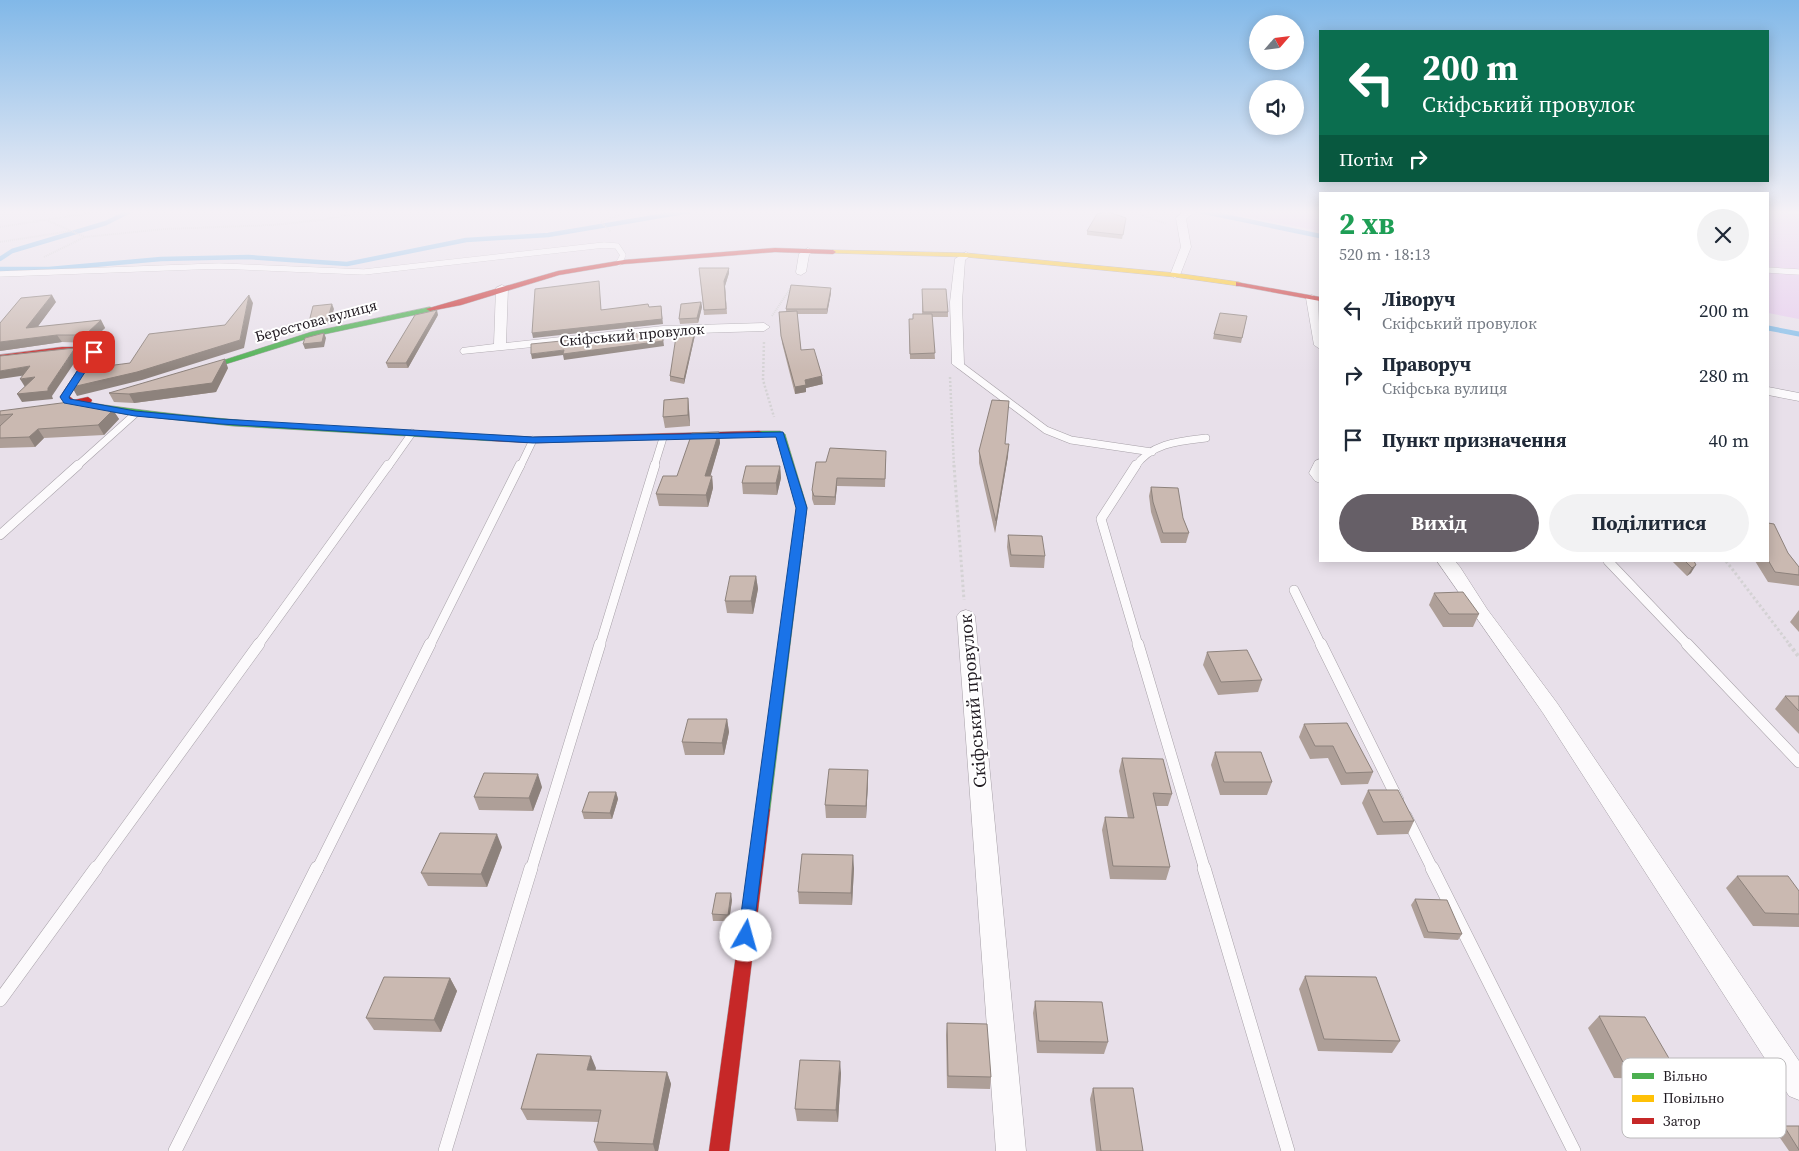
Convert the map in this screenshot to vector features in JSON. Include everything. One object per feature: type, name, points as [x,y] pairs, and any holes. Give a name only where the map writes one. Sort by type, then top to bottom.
[{"type":"street","name":"Берестова вулиця","points":[[185,374],[314,334],[458,303],[502,288],[558,273],[609,265]]},
{"type":"street","points":[[802,272],[803,265]]},
{"type":"street","points":[[958,364],[956,302],[959,265]]},
{"type":"street","name":"Берестова вулиця","points":[[1068,265],[1175,275],[1316,298]]},
{"type":"street","points":[[1175,275],[1179,265]]},
{"type":"street","points":[[500,347],[502,288]]},
{"type":"street","points":[[1316,298],[1319,333]]},
{"type":"street","name":"Скіфський провулок","points":[[466,351],[662,330],[764,327]]},
{"type":"street","points":[[0,357],[62,349],[92,348],[94,352],[64,397],[67,401],[75,404],[135,414],[221,422],[533,440],[780,434],[802,508],[719,1151]]},
{"type":"street","points":[[1769,390],[1799,397]]},
{"type":"street","points":[[56,406],[75,404],[102,397]]},
{"type":"street","points":[[1445,562],[1454,571],[1481,613],[1550,708],[1781,1058]]},
{"type":"street","name":"Скіфський провулок","points":[[966,616],[1011,1151]]},
{"type":"street","points":[[1786,1066],[1799,1086]]},
{"type":"lane","points":[[0,274],[219,266],[364,272],[423,265]]},
{"type":"lane","points":[[1769,270],[1799,272]]},
{"type":"lane","points":[[958,364],[1046,430],[1071,440],[1152,452]]},
{"type":"lane","points":[[0,535],[135,414]]},
{"type":"lane","points":[[0,1000],[412,433]]},
{"type":"lane","points":[[444,1151],[663,438]]},
{"type":"lane","points":[[1206,438],[1166,444],[1139,461],[1100,519],[1288,1151]]},
{"type":"lane","points":[[175,1151],[533,440]]},
{"type":"lane","points":[[1609,562],[1799,762]]},
{"type":"lane","points":[[1294,590],[1574,1151]]},
{"type":"path","points":[[780,434],[763,380],[764,327],[802,272]]},
{"type":"path","name":"Скіфський провулок","points":[[958,364],[950,376],[950,418],[966,616]]},
{"type":"path","points":[[1727,562],[1799,657]]},
{"type":"shaded area","points":[[1769,265],[1799,265],[1799,319],[1769,313]]},
{"type":"building","points":[[699,268],[729,268],[724,281],[726,309],[704,310]]},
{"type":"building","points":[[599,281],[601,310],[648,304],[649,307],[661,306],[662,319],[532,333],[535,289]]},
{"type":"building","points":[[791,285],[831,288],[827,309],[786,309]]},
{"type":"building","points":[[922,289],[946,289],[948,312],[923,312]]},
{"type":"building","points":[[52,295],[26,328],[101,320],[85,335],[57,335],[0,342],[0,323],[21,298]]},
{"type":"building","points":[[249,295],[240,340],[137,372],[72,387],[84,369],[130,363],[149,334],[225,325]]},
{"type":"building","points":[[701,302],[697,318],[679,319],[681,304]]},
{"type":"building","points":[[332,304],[328,318],[309,322],[313,306]]},
{"type":"building","points":[[437,310],[406,363],[386,363],[415,315]]},
{"type":"building","points":[[797,311],[801,350],[814,349],[822,376],[805,380],[806,385],[795,387],[781,336],[779,312]]},
{"type":"building","points":[[1220,313],[1247,316],[1242,338],[1214,334]]},
{"type":"building","points":[[913,314],[932,314],[935,353],[910,354],[909,319],[913,319]]},
{"type":"building","points":[[677,330],[695,330],[684,379],[670,376]]},
{"type":"building","points":[[662,331],[663,341],[563,354],[564,350],[531,354],[531,344]]},
{"type":"building","points":[[324,333],[322,342],[303,344],[305,338]]},
{"type":"building","points":[[75,348],[48,388],[48,391],[17,394],[35,377],[20,379],[30,366],[0,371],[0,356]]},
{"type":"building","points":[[225,359],[212,383],[129,394],[109,393]]},
{"type":"building","points":[[688,398],[688,415],[663,417],[664,400]]},
{"type":"building","points":[[992,400],[1009,401],[1005,444],[1009,444],[996,521],[979,451]]},
{"type":"building","points":[[69,402],[113,410],[98,425],[38,429],[29,437],[0,438],[0,426],[13,414],[0,415],[0,411]]},
{"type":"building","points":[[719,432],[705,476],[712,476],[706,495],[656,494],[663,476],[677,476],[692,433]]},
{"type":"building","points":[[830,448],[886,451],[885,479],[837,478],[835,497],[814,496],[812,490],[816,462],[826,462]]},
{"type":"building","points":[[746,466],[780,466],[776,483],[742,483]]},
{"type":"building","points":[[1151,487],[1178,488],[1183,518],[1189,533],[1163,533],[1153,502]]},
{"type":"building","points":[[1769,523],[1774,524],[1788,553],[1799,567],[1799,575],[1775,572],[1769,562]]},
{"type":"building","points":[[1008,535],[1042,536],[1045,556],[1011,555]]},
{"type":"building","points":[[1686,562],[1694,562],[1696,565],[1692,568]]},
{"type":"building","points":[[730,576],[756,576],[751,601],[725,601]]},
{"type":"building","points":[[1463,592],[1479,614],[1449,614],[1434,593]]},
{"type":"building","points":[[1247,650],[1262,680],[1221,682],[1207,652]]},
{"type":"building","points":[[1785,696],[1799,696],[1799,711]]},
{"type":"building","points":[[688,719],[727,719],[722,743],[682,742]]},
{"type":"building","points":[[1347,723],[1373,772],[1346,773],[1333,746],[1315,746],[1304,724]]},
{"type":"building","points":[[1215,752],[1261,752],[1272,782],[1224,782]]},
{"type":"building","points":[[1122,758],[1163,759],[1172,794],[1153,793],[1170,867],[1113,866],[1105,817],[1134,818]]},
{"type":"building","points":[[829,769],[868,770],[866,806],[825,805]]},
{"type":"building","points":[[484,773],[538,774],[529,798],[474,797]]},
{"type":"building","points":[[1368,790],[1398,790],[1414,821],[1383,822]]},
{"type":"building","points":[[589,792],[616,792],[610,813],[582,812]]},
{"type":"building","points":[[440,833],[497,834],[481,874],[421,873]]},
{"type":"building","points":[[802,854],[853,855],[851,893],[798,892]]},
{"type":"building","points":[[1737,876],[1788,876],[1799,891],[1799,914],[1765,913]]},
{"type":"building","points":[[716,893],[731,893],[728,915],[712,914]]},
{"type":"building","points":[[1415,899],[1447,900],[1462,934],[1428,932]]},
{"type":"building","points":[[1305,976],[1376,977],[1400,1041],[1324,1039]]},
{"type":"building","points":[[384,977],[450,978],[434,1020],[366,1018]]},
{"type":"building","points":[[1035,1001],[1102,1002],[1108,1042],[1039,1041]]},
{"type":"building","points":[[1599,1016],[1645,1017],[1669,1058],[1622,1058],[1622,1060]]},
{"type":"building","points":[[947,1023],[987,1024],[991,1077],[948,1076]]},
{"type":"building","points":[[537,1054],[591,1056],[587,1070],[667,1072],[653,1144],[594,1142],[601,1110],[521,1109]]},
{"type":"building","points":[[800,1060],[840,1061],[836,1110],[795,1109]]},
{"type":"building","points":[[1093,1088],[1133,1088],[1143,1151],[1101,1151]]},
{"type":"building","points":[[1786,1126],[1799,1126],[1799,1150],[1786,1129]]},
{"type":"waterway","points":[[0,269],[49,269],[97,265]]},
{"type":"waterway","points":[[1769,328],[1799,334]]},
{"type":"traffic: fast","points":[[194,371],[314,334],[430,309]]},
{"type":"traffic: fast","points":[[79,404],[130,412],[233,423],[493,438]]},
{"type":"traffic: fast","points":[[759,434],[780,434],[802,507],[763,810]]},
{"type":"traffic: slow","points":[[1068,265],[1175,275],[1239,284]]},
{"type":"traffic: jam","points":[[430,309],[458,303],[558,273],[608,265]]},
{"type":"traffic: jam","points":[[1239,284],[1319,299]]},
{"type":"traffic: jam","points":[[0,357],[62,349],[92,349],[94,352],[64,397],[72,403],[88,400]]},
{"type":"traffic: jam","points":[[493,438],[533,440],[759,434]]},
{"type":"traffic: jam","points":[[719,1151],[763,810]]},
{"type":"route","points":[[94,352],[64,397],[67,401],[75,404],[135,414],[221,422],[533,440],[598,440],[780,434],[802,508],[746,936]]}]
